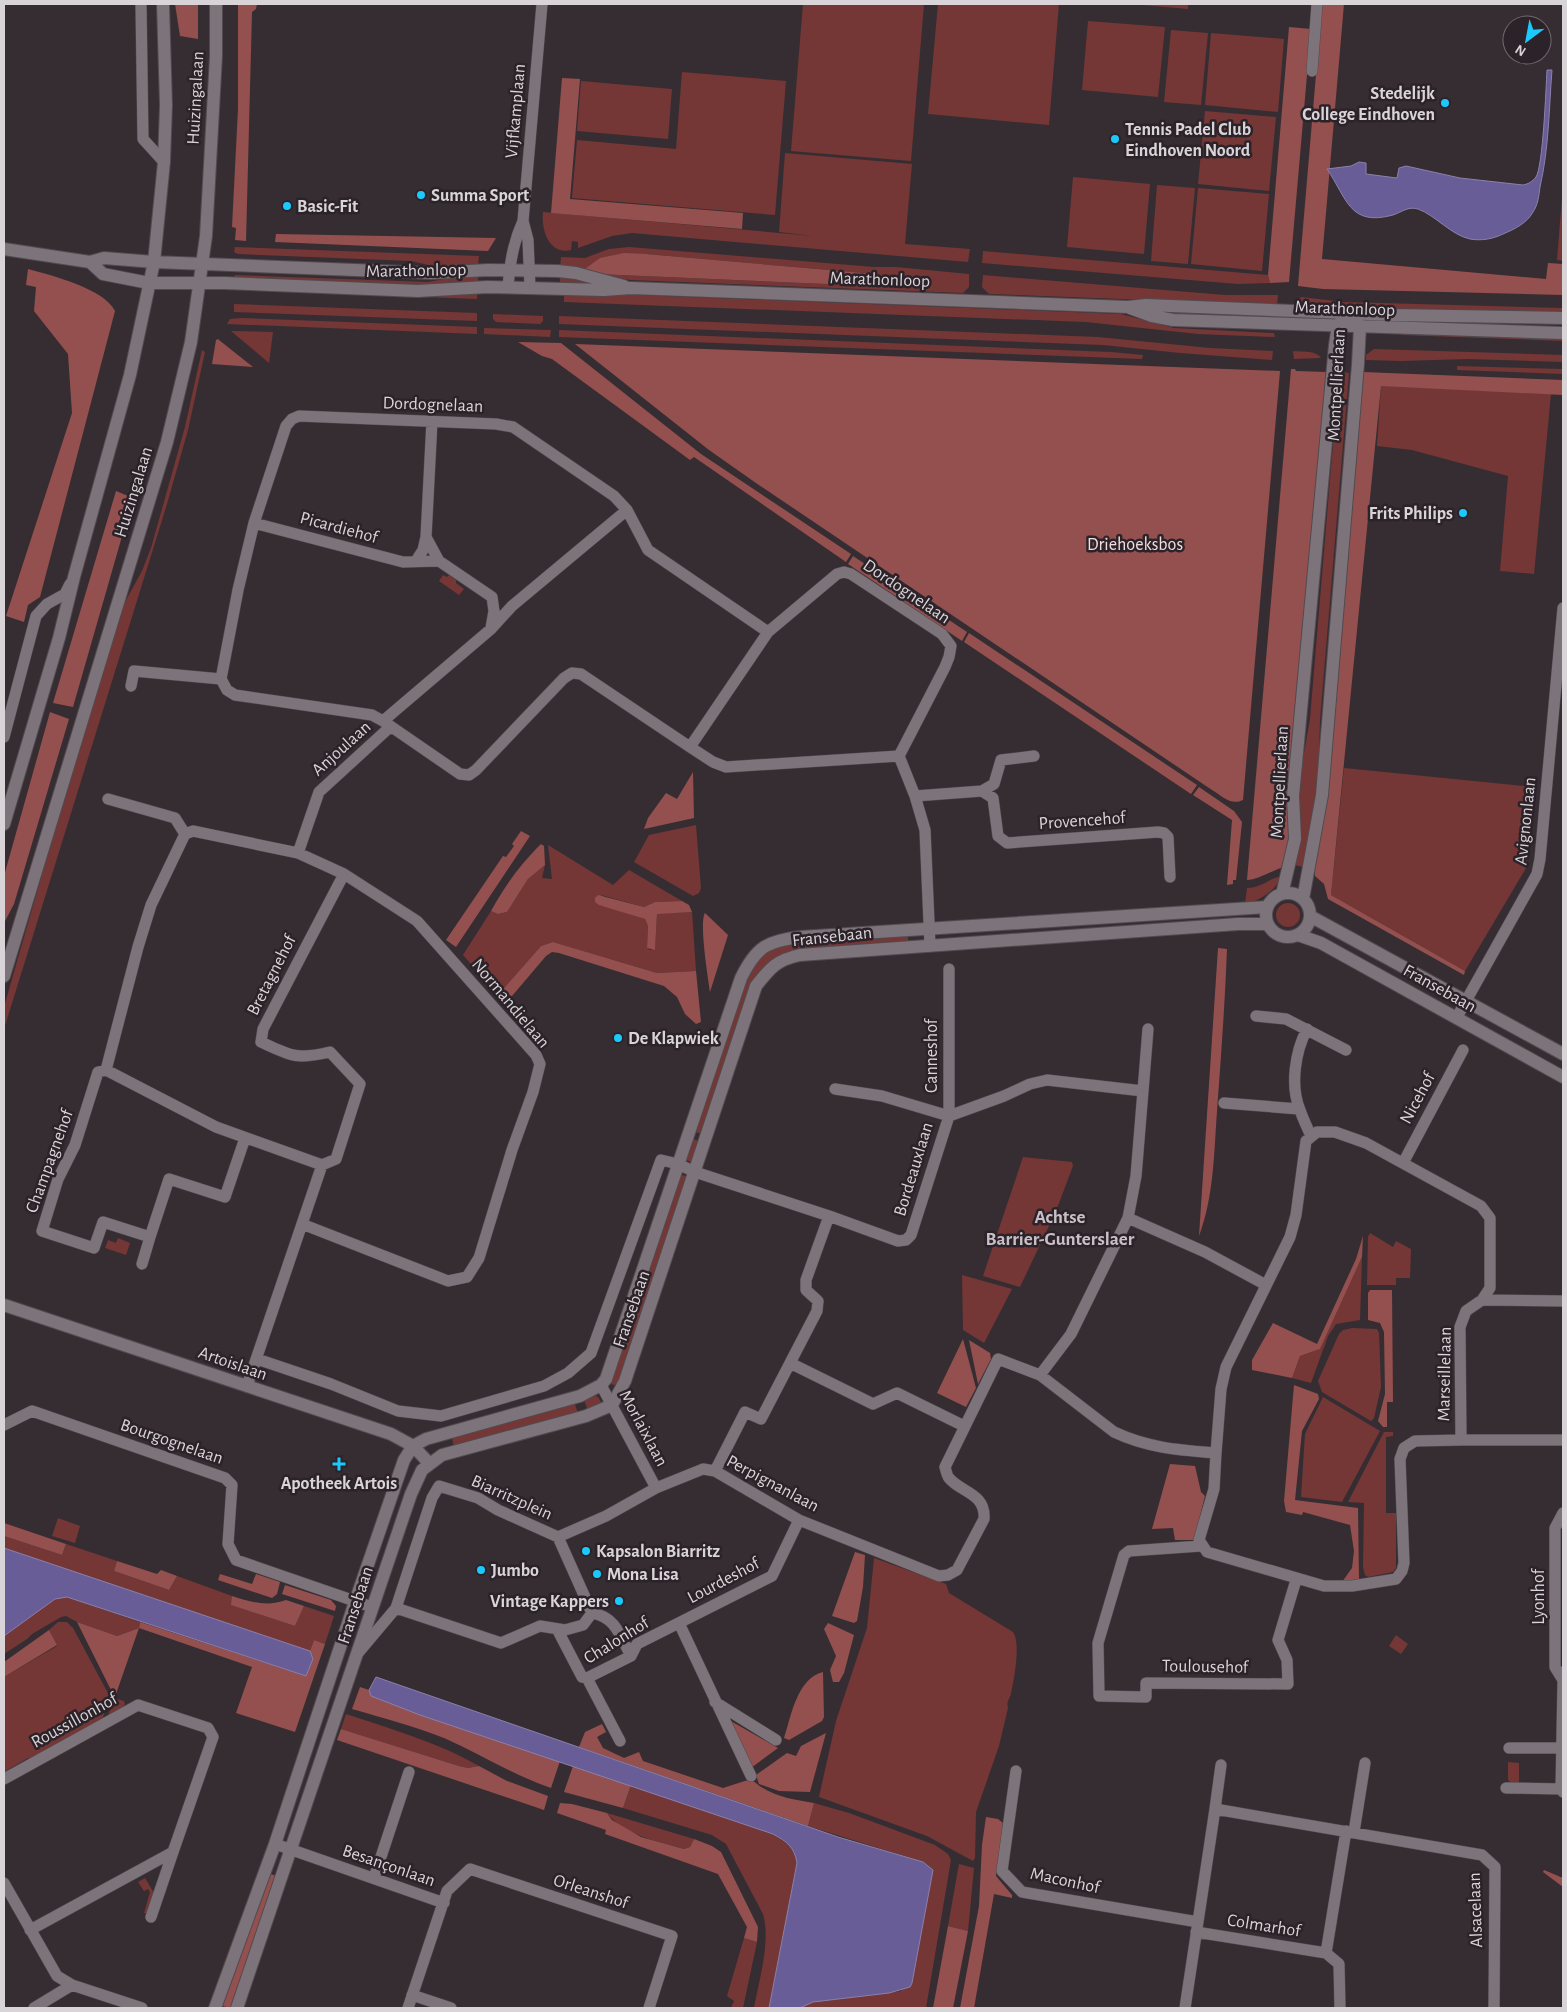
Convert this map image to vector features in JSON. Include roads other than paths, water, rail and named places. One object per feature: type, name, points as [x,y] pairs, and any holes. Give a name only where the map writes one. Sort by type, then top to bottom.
[{"type":"street","name":"Huizingalaan","points":[[141,4],[143,139],[164,162]]},
{"type":"street","name":"Huizingalaan","points":[[4,824],[60,638],[74,577],[130,375],[154,262],[164,162],[166,105],[163,4]]},
{"type":"street","name":"Huizingalaan","points":[[4,976],[167,442],[191,342],[203,264],[216,56],[216,4]]},
{"type":"street","name":"Vijfkamplaan","points":[[530,288],[528,240],[523,221],[542,4]]},
{"type":"street","points":[[1312,71],[1317,4]]},
{"type":"street","name":"Vijfkamplaan","points":[[508,287],[509,269],[515,238],[523,221]]},
{"type":"street","points":[[4,249],[90,262]]},
{"type":"street","name":"Marathonloop","points":[[90,262],[104,258],[154,262],[431,273],[509,269],[530,270],[576,273],[631,288]]},
{"type":"street","name":"Marathonloop","points":[[90,262],[103,274],[149,283],[200,282],[418,291],[464,287],[604,290],[631,288],[1128,307],[1146,305],[1563,318]]},
{"type":"street","name":"Marathonloop","points":[[1128,307],[1152,316],[1173,320],[1563,333]]},
{"type":"street","name":"Montpellierlaan","points":[[1282,894],[1295,838],[1293,796],[1338,325],[1351,312],[1360,326],[1322,795],[1303,899]]},
{"type":"street","name":"Dordognelaan","points":[[222,679],[238,590],[254,523],[286,426],[292,418],[299,416],[496,424],[513,427],[614,496],[627,510],[648,550],[768,632]]},
{"type":"street","points":[[416,561],[423,550],[426,537],[432,421]]},
{"type":"street","points":[[387,724],[491,629],[512,606],[627,510]]},
{"type":"street","name":"Picardiehof","points":[[254,523],[403,562],[439,561]]},
{"type":"street","points":[[426,537],[439,561],[492,597],[512,606]]},
{"type":"street","name":"Dordognelaan","points":[[690,748],[768,632],[830,580],[844,572],[851,574],[942,634],[951,646],[950,657],[899,756]]},
{"type":"street","name":"Huizingalaan","points":[[4,737],[36,616],[47,604],[64,594],[74,577]]},
{"type":"street","points":[[491,629],[494,611],[492,597]]},
{"type":"street","name":"Avignonlaan","points":[[1457,1017],[1537,874],[1540,859],[1563,608]]},
{"type":"street","points":[[130,686],[134,671],[222,679],[226,690],[235,695],[372,715],[460,774],[469,775],[476,770],[564,678],[572,673],[581,674],[690,748],[726,768],[899,756],[915,796],[925,830],[930,946]]},
{"type":"street","name":"Anjoulaan","points":[[298,853],[319,792],[387,724]]},
{"type":"street","name":"Provencehof","points":[[1034,756],[1001,760],[994,784],[993,798],[998,836],[1007,844],[1164,833],[1168,837],[1170,877]]},
{"type":"street","points":[[915,796],[982,791],[994,784]]},
{"type":"street","points":[[982,791],[993,798]]},
{"type":"street","points":[[108,798],[175,818],[185,834],[151,905],[106,1070],[216,1127],[322,1165],[247,1386]]},
{"type":"street","name":"Normandielaan","points":[[185,834],[193,831],[298,853],[344,874],[417,921],[536,1055],[540,1064],[533,1092],[512,1150],[479,1258],[467,1277],[448,1280],[302,1224]]},
{"type":"street","name":"Bretagnehof","points":[[322,1165],[336,1158],[360,1084],[330,1052],[312,1056],[293,1057],[261,1042],[263,1029],[344,874]]},
{"type":"street","points":[[1282,894],[1297,895],[1303,899],[1310,916],[1306,927],[1298,935],[1284,937],[1272,930],[1267,924],[1266,919],[1267,907],[1270,901],[1282,894]]},
{"type":"street","name":"Fransebaan","points":[[601,1385],[609,1371],[741,978],[747,965],[765,946],[777,940],[800,937],[929,927],[1267,907]]},
{"type":"street","name":"Fransebaan","points":[[1310,916],[1563,1054]]},
{"type":"street","name":"Fransebaan","points":[[612,1405],[625,1381],[756,986],[769,970],[783,959],[800,955],[1238,924],[1267,924]]},
{"type":"street","name":"Fransebaan","points":[[1298,935],[1321,943],[1563,1077]]},
{"type":"street","name":"Canneshof","points":[[835,1089],[882,1096],[949,1116],[950,969]]},
{"type":"street","points":[[1256,1016],[1286,1019],[1346,1050]]},
{"type":"street","points":[[1040,1375],[1071,1334],[1128,1218],[1136,1176],[1148,1029]]},
{"type":"street","points":[[1202,1546],[1199,1540],[1214,1489],[1221,1389],[1226,1367],[1290,1237],[1296,1215],[1306,1141],[1311,1136],[1299,1109],[1295,1090],[1299,1044],[1306,1029]]},
{"type":"street","name":"Nicehof","points":[[1402,1163],[1463,1050]]},
{"type":"street","name":"Champagnehof","points":[[106,1070],[98,1072],[76,1145],[58,1179],[42,1230],[94,1248],[103,1222],[150,1237]]},
{"type":"street","name":"Bordeauxlaan","points":[[678,1164],[695,1172],[898,1241],[906,1240],[911,1235],[949,1116],[1004,1096],[1030,1084],[1047,1080],[1143,1090]]},
{"type":"street","points":[[1224,1102],[1299,1109]]},
{"type":"street","name":"Marseillelaan","points":[[1202,1546],[1207,1552],[1296,1580],[1324,1586],[1352,1586],[1396,1579],[1402,1571],[1404,1563],[1400,1459],[1404,1448],[1415,1441],[1462,1440],[1460,1327],[1466,1311],[1482,1300],[1490,1288],[1490,1218],[1481,1206],[1366,1142],[1339,1133],[1317,1132],[1311,1136]]},
{"type":"street","points":[[142,1264],[169,1179],[225,1197],[245,1138]]},
{"type":"street","name":"Fransebaan","points":[[441,1416],[544,1386],[568,1373],[591,1353],[662,1160],[678,1164]]},
{"type":"street","points":[[716,1471],[745,1412],[761,1419],[817,1311],[818,1301],[806,1290],[806,1280],[829,1216]]},
{"type":"street","points":[[1128,1218],[1205,1252],[1266,1285]]},
{"type":"street","points":[[1482,1300],[1563,1301]]},
{"type":"street","name":"Artoislaan","points":[[4,1303],[391,1434],[413,1446],[429,1463]]},
{"type":"street","name":"Artoislaan","points":[[257,1359],[331,1384],[398,1411],[441,1416]]},
{"type":"street","points":[[790,1363],[873,1404],[897,1393],[964,1426],[998,1359],[1040,1375],[1114,1432],[1126,1438],[1168,1450],[1216,1452]]},
{"type":"street","points":[[413,1446],[440,1434],[580,1396],[601,1385]]},
{"type":"street","name":"Morlaixlaan","points":[[601,1385],[656,1488]]},
{"type":"street","points":[[429,1463],[442,1455],[586,1416],[612,1405]]},
{"type":"street","name":"Bourgognelaan","points":[[4,1425],[32,1411],[225,1478],[232,1485],[228,1544],[236,1560],[372,1607]]},
{"type":"street","name":"Perpignanlaan","points":[[558,1537],[606,1516],[656,1488],[703,1469],[716,1471],[800,1520],[939,1576],[948,1575],[956,1570],[984,1518],[985,1512],[976,1497],[949,1478],[944,1467],[964,1426]]},
{"type":"street","points":[[1462,1440],[1563,1440]]},
{"type":"street","name":"Fransebaan","points":[[214,2008],[275,1844],[404,1460],[413,1446]]},
{"type":"street","name":"Fransebaan","points":[[237,2008],[411,1494],[422,1470],[429,1463]]},
{"type":"street","name":"Biarritzplein","points":[[356,1656],[396,1608],[432,1498],[439,1486],[478,1498],[498,1510],[558,1537],[592,1613]]},
{"type":"street","name":"Lyonhof","points":[[1506,1788],[1562,1790],[1563,1681],[1555,1667],[1555,1647],[1556,1528],[1563,1513]]},
{"type":"street","name":"Lourdeshof","points":[[664,1631],[772,1576],[800,1520]]},
{"type":"street","name":"Toulousehof","points":[[1202,1546],[1129,1550],[1124,1555],[1098,1643],[1099,1696],[1146,1697],[1146,1683],[1288,1684],[1288,1660],[1278,1640],[1296,1580]]},
{"type":"street","points":[[396,1608],[501,1643],[540,1626],[565,1630],[583,1624],[592,1613],[613,1621],[631,1656]]},
{"type":"street","points":[[678,1623],[751,1776]]},
{"type":"street","points":[[557,1629],[582,1677],[587,1678],[620,1741]]},
{"type":"street","name":"Chalonhof","points":[[587,1678],[631,1656],[637,1644],[664,1631]]},
{"type":"street","points":[[715,1702],[776,1740]]},
{"type":"street","name":"Roussillonhof","points":[[4,1779],[138,1705],[208,1728],[213,1737],[151,1917]]},
{"type":"street","points":[[1509,1748],[1562,1748]]},
{"type":"street","points":[[1340,2008],[1339,1964],[1326,1953],[1365,1763]]},
{"type":"street","points":[[1185,2008],[1221,1765]]},
{"type":"street","name":"Maconhof","points":[[1016,1771],[1002,1871],[1022,1892],[1197,1927]]},
{"type":"street","points":[[374,1878],[409,1772]]},
{"type":"street","name":"Alsacelaan","points":[[1214,1809],[1482,1855],[1495,1867],[1494,2008]]},
{"type":"street","name":"Besançonlaan","points":[[275,1844],[444,1903],[408,2008]]},
{"type":"street","points":[[30,1930],[173,1852]]},
{"type":"street","name":"Orleanshof","points":[[444,1903],[447,1891],[470,1869],[672,1936],[648,2008]]},
{"type":"street","points":[[4,1883],[57,1976],[72,1985],[142,2008]]},
{"type":"street","name":"Colmarhof","points":[[1197,1927],[1326,1953]]},
{"type":"street","points":[[34,2008],[72,1985]]},
{"type":"street","points":[[412,1995],[451,2008]]},
{"type":"place","name":"Stedelijk College Eindhoven","points":[[1445,103]]},
{"type":"place","name":"Tennis Padel Club Eindhoven Noord","points":[[1115,139]]},
{"type":"place","name":"Summa Sport","points":[[421,195]]},
{"type":"place","name":"Basic-Fit","points":[[287,206]]},
{"type":"place","name":"Frits Philips","points":[[1463,513]]},
{"type":"place","name":"De Klapwiek","points":[[618,1038]]},
{"type":"place","name":"Apotheek Artois","points":[[339,1464]]},
{"type":"place","name":"Kapsalon Biarritz","points":[[586,1551]]},
{"type":"place","name":"Jumbo","points":[[481,1570]]},
{"type":"place","name":"Mona Lisa","points":[[597,1574]]},
{"type":"place","name":"Vintage Kappers","points":[[619,1601]]},
{"type":"district","name":"Achtse Barrier-Gunterslaer","points":[[1060,1227]]},
{"type":"park label","name":"Driehoeksbos","points":[[1135,544]]}]
